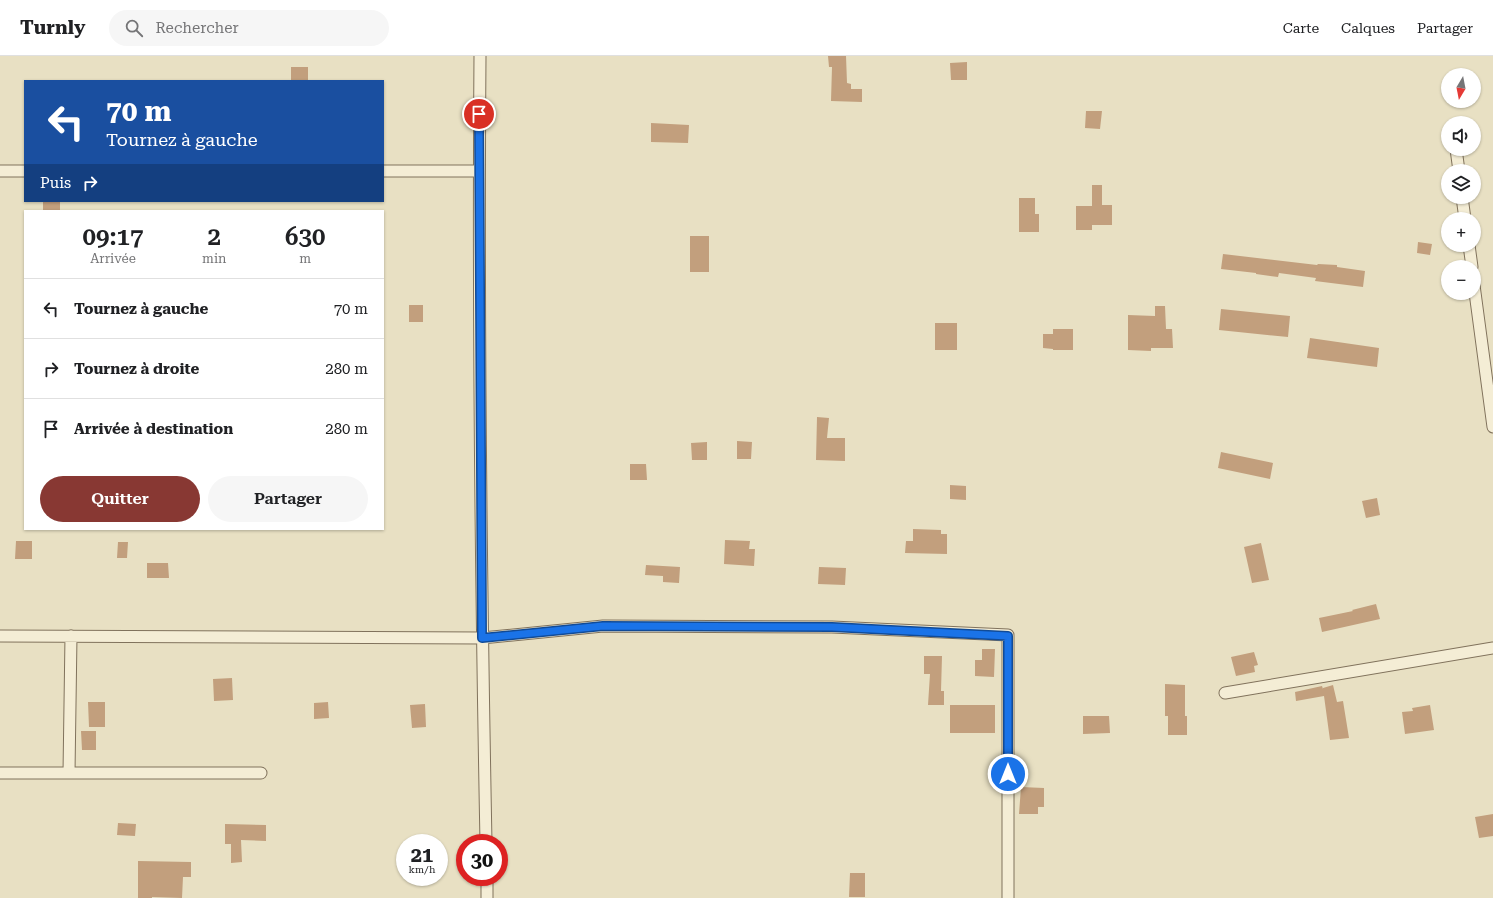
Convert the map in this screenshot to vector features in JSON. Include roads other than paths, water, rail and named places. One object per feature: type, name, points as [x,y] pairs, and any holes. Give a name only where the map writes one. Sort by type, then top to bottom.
[{"type":"street","points":[[480,56],[479,171],[482,638],[486,834]]},
{"type":"street","points":[[0,171],[24,171]]},
{"type":"street","points":[[384,171],[479,171]]},
{"type":"street","points":[[1476,300],[1493,427]]},
{"type":"street","points":[[0,636],[482,638],[603,626],[832,627],[1008,636],[1008,898]]},
{"type":"street","points":[[69,773],[71,636]]},
{"type":"street","points":[[1225,693],[1493,648]]},
{"type":"street","points":[[0,773],[261,773]]},
{"type":"street","points":[[487,886],[488,898]]}]
